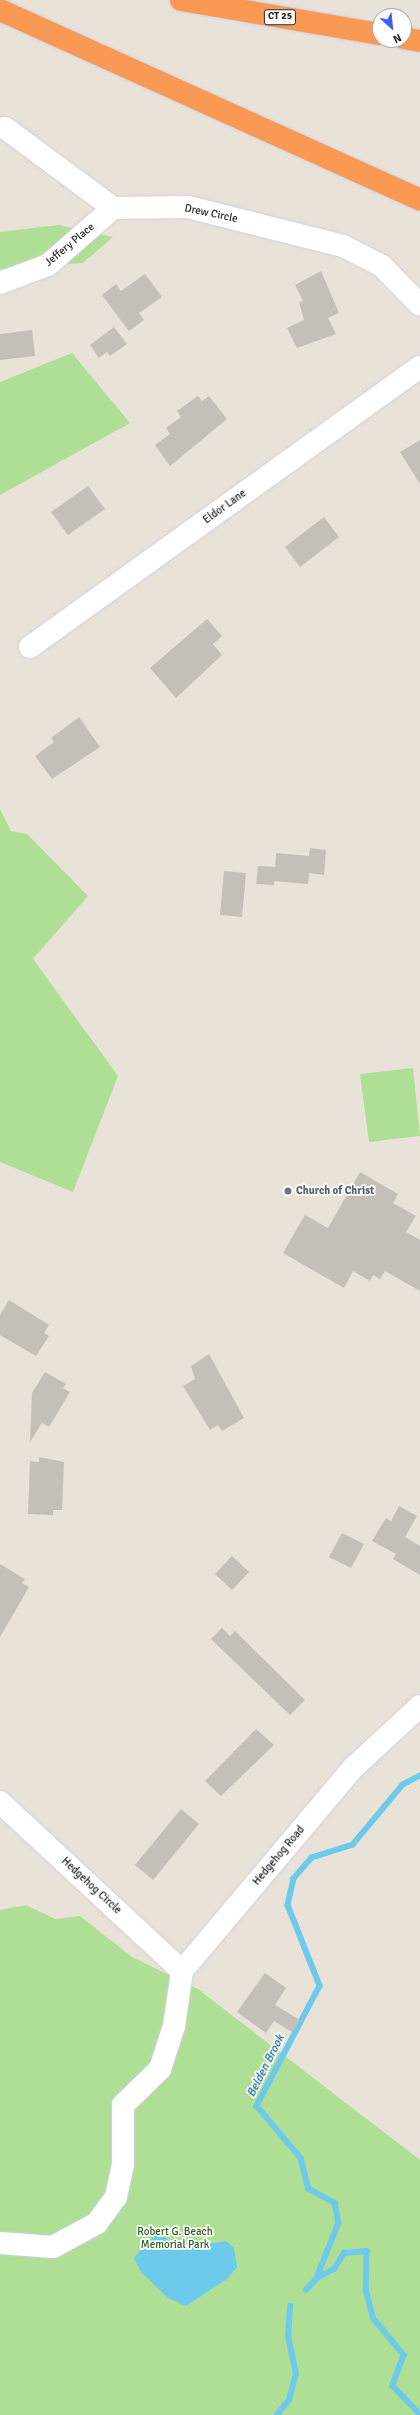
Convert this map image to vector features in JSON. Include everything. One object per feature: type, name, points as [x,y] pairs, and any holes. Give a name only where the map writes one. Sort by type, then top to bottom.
[{"type":"highway","name":"CT 25","points":[[181,0],[372,33]]},
{"type":"highway","points":[[0,10],[420,200]]},
{"type":"street","points":[[5,128],[113,208]]},
{"type":"street","name":"Drew Circle","points":[[113,208],[188,207],[343,246],[382,266],[420,305]]},
{"type":"street","name":"Jeffery Place","points":[[0,283],[48,265],[113,208]]},
{"type":"street","name":"Eldor Lane","points":[[30,647],[420,366]]},
{"type":"street","name":"Hedgehog Road","points":[[182,1970],[354,1768],[420,1706]]},
{"type":"street","name":"Hedgehog Circle","points":[[0,1802],[182,1970]]},
{"type":"street","points":[[0,2243],[53,2247],[98,2223],[116,2197],[123,2165],[122,2105],[160,2069],[174,2026],[182,1970]]},
{"type":"green space","points":[[59,225],[113,237],[83,263],[0,269],[0,232]]},
{"type":"green space","points":[[72,353],[130,423],[0,495],[0,382]]},
{"type":"green space","points":[[0,809],[11,831],[27,834],[88,896],[33,959],[118,1076],[73,1192],[0,1162]]},
{"type":"green space","points":[[413,1068],[420,1136],[369,1142],[360,1074]]},
{"type":"green space","name":"Robert G. Beach Memorial Park","points":[[26,1905],[55,1919],[80,1916],[132,1957],[198,1989],[420,2160],[420,2415],[0,2415],[0,1910]]},
{"type":"water","points":[[161,2233],[178,2249],[226,2241],[234,2248],[237,2267],[227,2279],[186,2306],[168,2298],[141,2272],[134,2258],[153,2237]]},
{"type":"building","points":[[321,271],[339,313],[328,318],[336,334],[297,348],[287,328],[304,320],[299,302],[303,301],[295,285]]},
{"type":"building","points":[[145,274],[162,297],[139,313],[144,320],[129,331],[102,295],[116,284],[121,291]]},
{"type":"building","points":[[114,327],[127,344],[110,356],[107,352],[99,358],[90,345]]},
{"type":"building","points":[[32,330],[35,356],[0,360],[0,334]]},
{"type":"building","points":[[198,396],[202,401],[209,396],[227,419],[170,466],[155,445],[170,434],[166,428],[181,417],[177,411]]},
{"type":"building","points":[[420,440],[420,484],[400,452]]},
{"type":"building","points":[[88,486],[105,509],[68,535],[51,512]]},
{"type":"building","points":[[324,517],[339,537],[300,567],[285,547]]},
{"type":"building","points":[[207,619],[222,636],[213,644],[222,655],[176,698],[150,668]]},
{"type":"building","points":[[79,717],[100,747],[52,779],[35,756],[54,742],[51,738]]},
{"type":"building","points":[[310,848],[326,850],[324,875],[309,873],[308,884],[274,881],[274,885],[256,884],[258,866],[275,867],[276,853],[309,856]]},
{"type":"building","points":[[224,871],[246,873],[242,917],[220,915]]},
{"type":"building","points":[[360,1172],[398,1194],[393,1203],[416,1216],[406,1232],[420,1240],[420,1291],[385,1271],[380,1279],[373,1275],[370,1281],[353,1271],[344,1288],[283,1253],[305,1215],[328,1228]]},
{"type":"building","points":[[9,1300],[49,1325],[44,1333],[49,1336],[36,1356],[0,1335],[0,1315]]},
{"type":"building","points":[[209,1354],[244,1418],[222,1431],[218,1425],[210,1430],[183,1386],[195,1379],[191,1366]]},
{"type":"building","points":[[45,1372],[66,1384],[63,1388],[70,1392],[49,1427],[42,1423],[30,1442],[32,1393]]},
{"type":"building","points":[[39,1457],[64,1462],[62,1510],[53,1510],[53,1515],[28,1514],[30,1461],[39,1462]]},
{"type":"building","points":[[399,1506],[417,1516],[405,1537],[420,1546],[420,1575],[393,1559],[396,1554],[372,1541],[386,1518],[391,1521]]},
{"type":"building","points":[[342,1533],[364,1544],[351,1568],[329,1557]]},
{"type":"building","points":[[232,1556],[249,1572],[232,1590],[215,1574]]},
{"type":"building","points":[[0,1564],[25,1579],[22,1583],[29,1587],[0,1637]]},
{"type":"building","points":[[222,1628],[230,1636],[235,1631],[305,1700],[290,1715],[211,1639]]},
{"type":"building","points":[[256,1729],[274,1745],[221,1796],[205,1781]]},
{"type":"building","points":[[181,1809],[199,1824],[153,1880],[135,1865]]},
{"type":"building","points":[[265,1973],[286,1988],[275,2005],[300,2020],[292,2032],[274,2021],[266,2033],[237,2012]]},
{"type":"waterway","name":"Belden Brook","points":[[420,1776],[403,1785],[353,1845],[312,1858],[294,1879],[288,1905],[320,1986],[257,2106],[301,2158],[309,2189],[335,2203],[339,2223],[317,2278],[334,2269],[344,2253],[367,2251],[366,2290],[374,2319],[404,2355],[393,2386],[420,2414]]},
{"type":"waterway","points":[[306,2290],[317,2278]]},
{"type":"waterway","points":[[277,2415],[289,2400],[296,2374],[288,2337],[290,2306]]},
{"type":"place","name":"Church of Christ","points":[[288,1191]]}]
